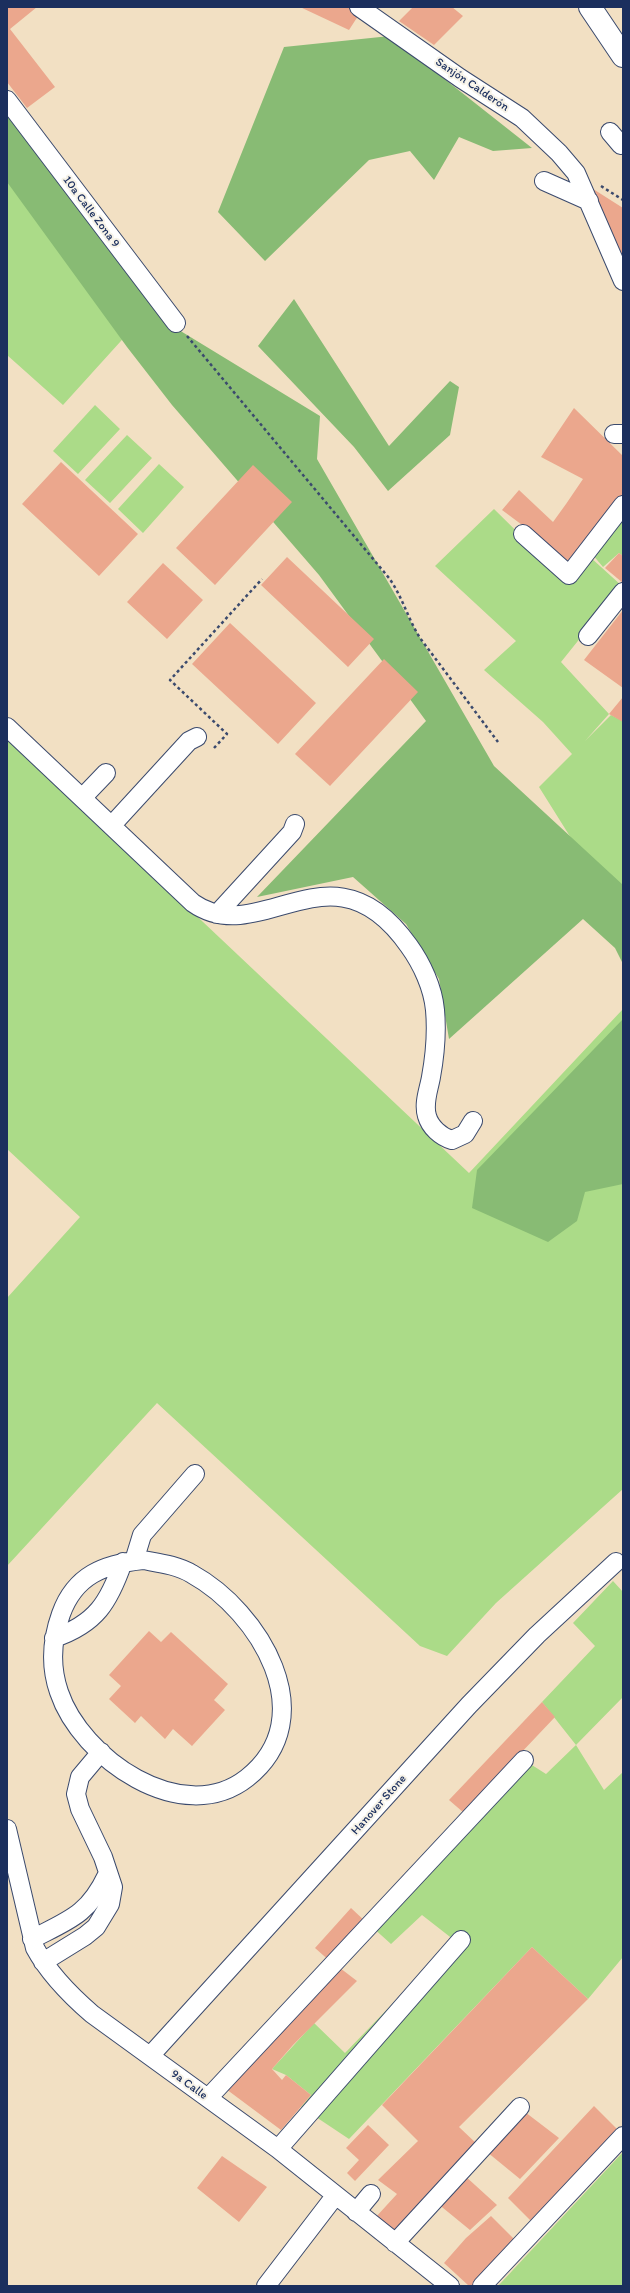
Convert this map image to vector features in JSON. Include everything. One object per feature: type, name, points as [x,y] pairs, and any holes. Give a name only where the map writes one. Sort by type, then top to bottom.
[{"type":"main road","points":[[590,7],[623,56]]},
{"type":"street","name":"Sanjón Calderón","points":[[359,7],[460,78],[522,118],[559,153],[576,173],[623,281]]},
{"type":"street","name":"10a Calle Zona 9","points":[[7,100],[176,323]]},
{"type":"street","points":[[544,181],[589,201]]},
{"type":"street","points":[[523,534],[568,575],[623,505]]},
{"type":"street","points":[[588,636],[623,592]]},
{"type":"street","points":[[7,727],[83,797],[193,903],[205,912],[233,916],[305,898],[343,896],[362,903],[378,912],[396,929],[421,965],[435,1010],[434,1053],[426,1102],[427,1116],[438,1132],[445,1138],[452,1140],[465,1134],[473,1121]]},
{"type":"street","points":[[112,825],[189,741],[197,737]]},
{"type":"street","points":[[83,797],[106,773]]},
{"type":"street","points":[[217,914],[292,832],[295,824]]},
{"type":"street","points":[[54,1638],[74,1632],[97,1613],[114,1588],[142,1535],[195,1474]]},
{"type":"street","points":[[143,1560],[167,1564],[190,1573],[210,1585],[252,1626],[264,1644],[275,1669],[281,1694],[281,1718],[272,1746],[257,1770],[225,1790],[204,1795],[182,1795],[160,1790],[141,1782],[101,1752],[79,1728],[59,1693],[54,1674],[54,1638],[64,1607],[75,1587],[92,1574],[128,1562],[143,1560]]},
{"type":"street","name":"Hanover Stone","points":[[150,2056],[469,1705],[542,1631],[616,1562]]},
{"type":"street","points":[[43,1962],[85,1936],[101,1921],[112,1895],[113,1887],[107,1875],[102,1857],[80,1809],[76,1794],[80,1777],[101,1752]]},
{"type":"street","points":[[208,2098],[524,1760]]},
{"type":"street","name":"9a Calle","points":[[7,1829],[32,1939],[43,1962],[74,1998],[150,2056],[278,2149],[335,2196],[450,2286]]},
{"type":"street","points":[[32,1939],[70,1920],[84,1910],[96,1898],[107,1875]]},
{"type":"street","points":[[278,2149],[461,1940]]},
{"type":"street","points":[[395,2243],[520,2107]]},
{"type":"street","points":[[482,2286],[623,2136]]},
{"type":"street","points":[[491,2286],[623,2146]]},
{"type":"street","points":[[356,2212],[372,2194]]},
{"type":"street","points":[[266,2286],[335,2196]]},
{"type":"path","points":[[176,323],[389,578],[396,588],[410,623],[498,742]]},
{"type":"path","points":[[214,748],[227,734],[170,680],[262,579]]},
{"type":"green space","points":[[390,36],[532,148],[493,151],[459,137],[434,180],[410,151],[369,160],[265,261],[218,212],[284,47]]},
{"type":"green space","points":[[7,110],[174,327],[320,416],[317,459],[494,766],[623,885],[623,964],[615,948],[583,919],[449,1039],[439,979],[406,924],[353,877],[257,897],[426,721],[319,575],[172,405],[127,347],[7,182]]},
{"type":"green space","points":[[7,181],[149,310],[63,405],[7,355]]},
{"type":"green space","points":[[294,299],[389,446],[450,381],[459,387],[450,435],[388,491],[354,447],[258,346]]},
{"type":"green space","points":[[95,405],[120,429],[78,474],[53,451]]},
{"type":"green space","points":[[127,435],[152,458],[110,503],[85,480]]},
{"type":"green space","points":[[159,464],[184,487],[143,533],[118,509]]},
{"type":"green space","points":[[494,509],[568,582],[590,557],[622,586],[561,662],[609,714],[585,741],[611,715],[623,721],[623,921],[539,787],[572,754],[543,722],[484,670],[516,641],[435,566]]},
{"type":"green space","points":[[623,514],[623,556],[619,553],[603,567],[592,554]]},
{"type":"green space","points":[[7,737],[469,1173],[623,1009],[623,1489],[496,1603],[447,1656],[420,1646],[157,1403],[7,1566],[7,1298],[80,1217],[7,1149]]},
{"type":"green space","points":[[623,1019],[623,1184],[585,1192],[577,1221],[548,1242],[472,1208],[477,1170]]},
{"type":"green space","points":[[613,1581],[623,1592],[623,1697],[576,1745],[542,1702],[595,1646],[573,1623]]},
{"type":"green space","points":[[576,1745],[604,1790],[623,1772],[623,1957],[588,1999],[532,1947],[349,2139],[301,2107],[311,2095],[286,2075],[272,2069],[314,2023],[345,2053],[454,1940],[422,1915],[391,1944],[371,1926],[524,1760],[546,1774]]},
{"type":"green space","points":[[623,2152],[623,2286],[498,2286]]},
{"type":"building","points":[[7,7],[37,7],[10,29],[55,87],[27,108],[7,82]]},
{"type":"building","points":[[300,7],[351,7],[360,13],[349,30]]},
{"type":"building","points":[[413,7],[452,7],[463,16],[434,45],[399,21]]},
{"type":"building","points":[[590,187],[623,208],[623,244],[621,261]]},
{"type":"building","points":[[574,408],[623,456],[623,493],[569,568],[541,539],[502,510],[519,490],[553,522],[566,504],[583,479],[541,457]]},
{"type":"building","points":[[61,462],[138,534],[99,576],[22,504]]},
{"type":"building","points":[[253,465],[292,502],[215,585],[176,548]]},
{"type":"building","points":[[619,553],[623,556],[623,583],[605,568]]},
{"type":"building","points":[[287,557],[374,639],[348,667],[261,585]]},
{"type":"building","points":[[163,563],[203,600],[167,639],[127,602]]},
{"type":"building","points":[[623,610],[623,688],[584,660]]},
{"type":"building","points":[[230,623],[316,703],[278,744],[192,664]]},
{"type":"building","points":[[384,659],[418,692],[330,786],[295,754]]},
{"type":"building","points":[[623,697],[623,722],[609,714]]},
{"type":"building","points":[[149,1631],[161,1642],[171,1632],[228,1684],[214,1700],[225,1710],[192,1746],[173,1729],[165,1739],[141,1716],[135,1723],[109,1699],[121,1686],[109,1675]]},
{"type":"building","points":[[542,1702],[555,1717],[464,1813],[449,1800]]},
{"type":"building","points":[[351,1908],[367,1923],[332,1963],[315,1948]]},
{"type":"building","points":[[532,1947],[588,1999],[459,2127],[478,2145],[397,2233],[375,2218],[397,2194],[378,2180],[418,2141],[382,2105]]},
{"type":"building","points":[[340,1968],[357,1981],[293,2045],[272,2069],[282,2080],[286,2075],[311,2095],[281,2130],[226,2089]]},
{"type":"building","points":[[594,2106],[620,2132],[533,2223],[508,2198]]},
{"type":"building","points":[[525,2112],[559,2138],[520,2179],[487,2152]]},
{"type":"building","points":[[368,2125],[389,2145],[355,2181],[347,2173],[359,2160],[346,2148]]},
{"type":"building","points":[[222,2156],[267,2187],[239,2222],[197,2188]]},
{"type":"building","points":[[464,2175],[497,2205],[470,2230],[437,2203]]},
{"type":"building","points":[[491,2216],[516,2241],[473,2286],[469,2286],[444,2263],[466,2238]]}]
